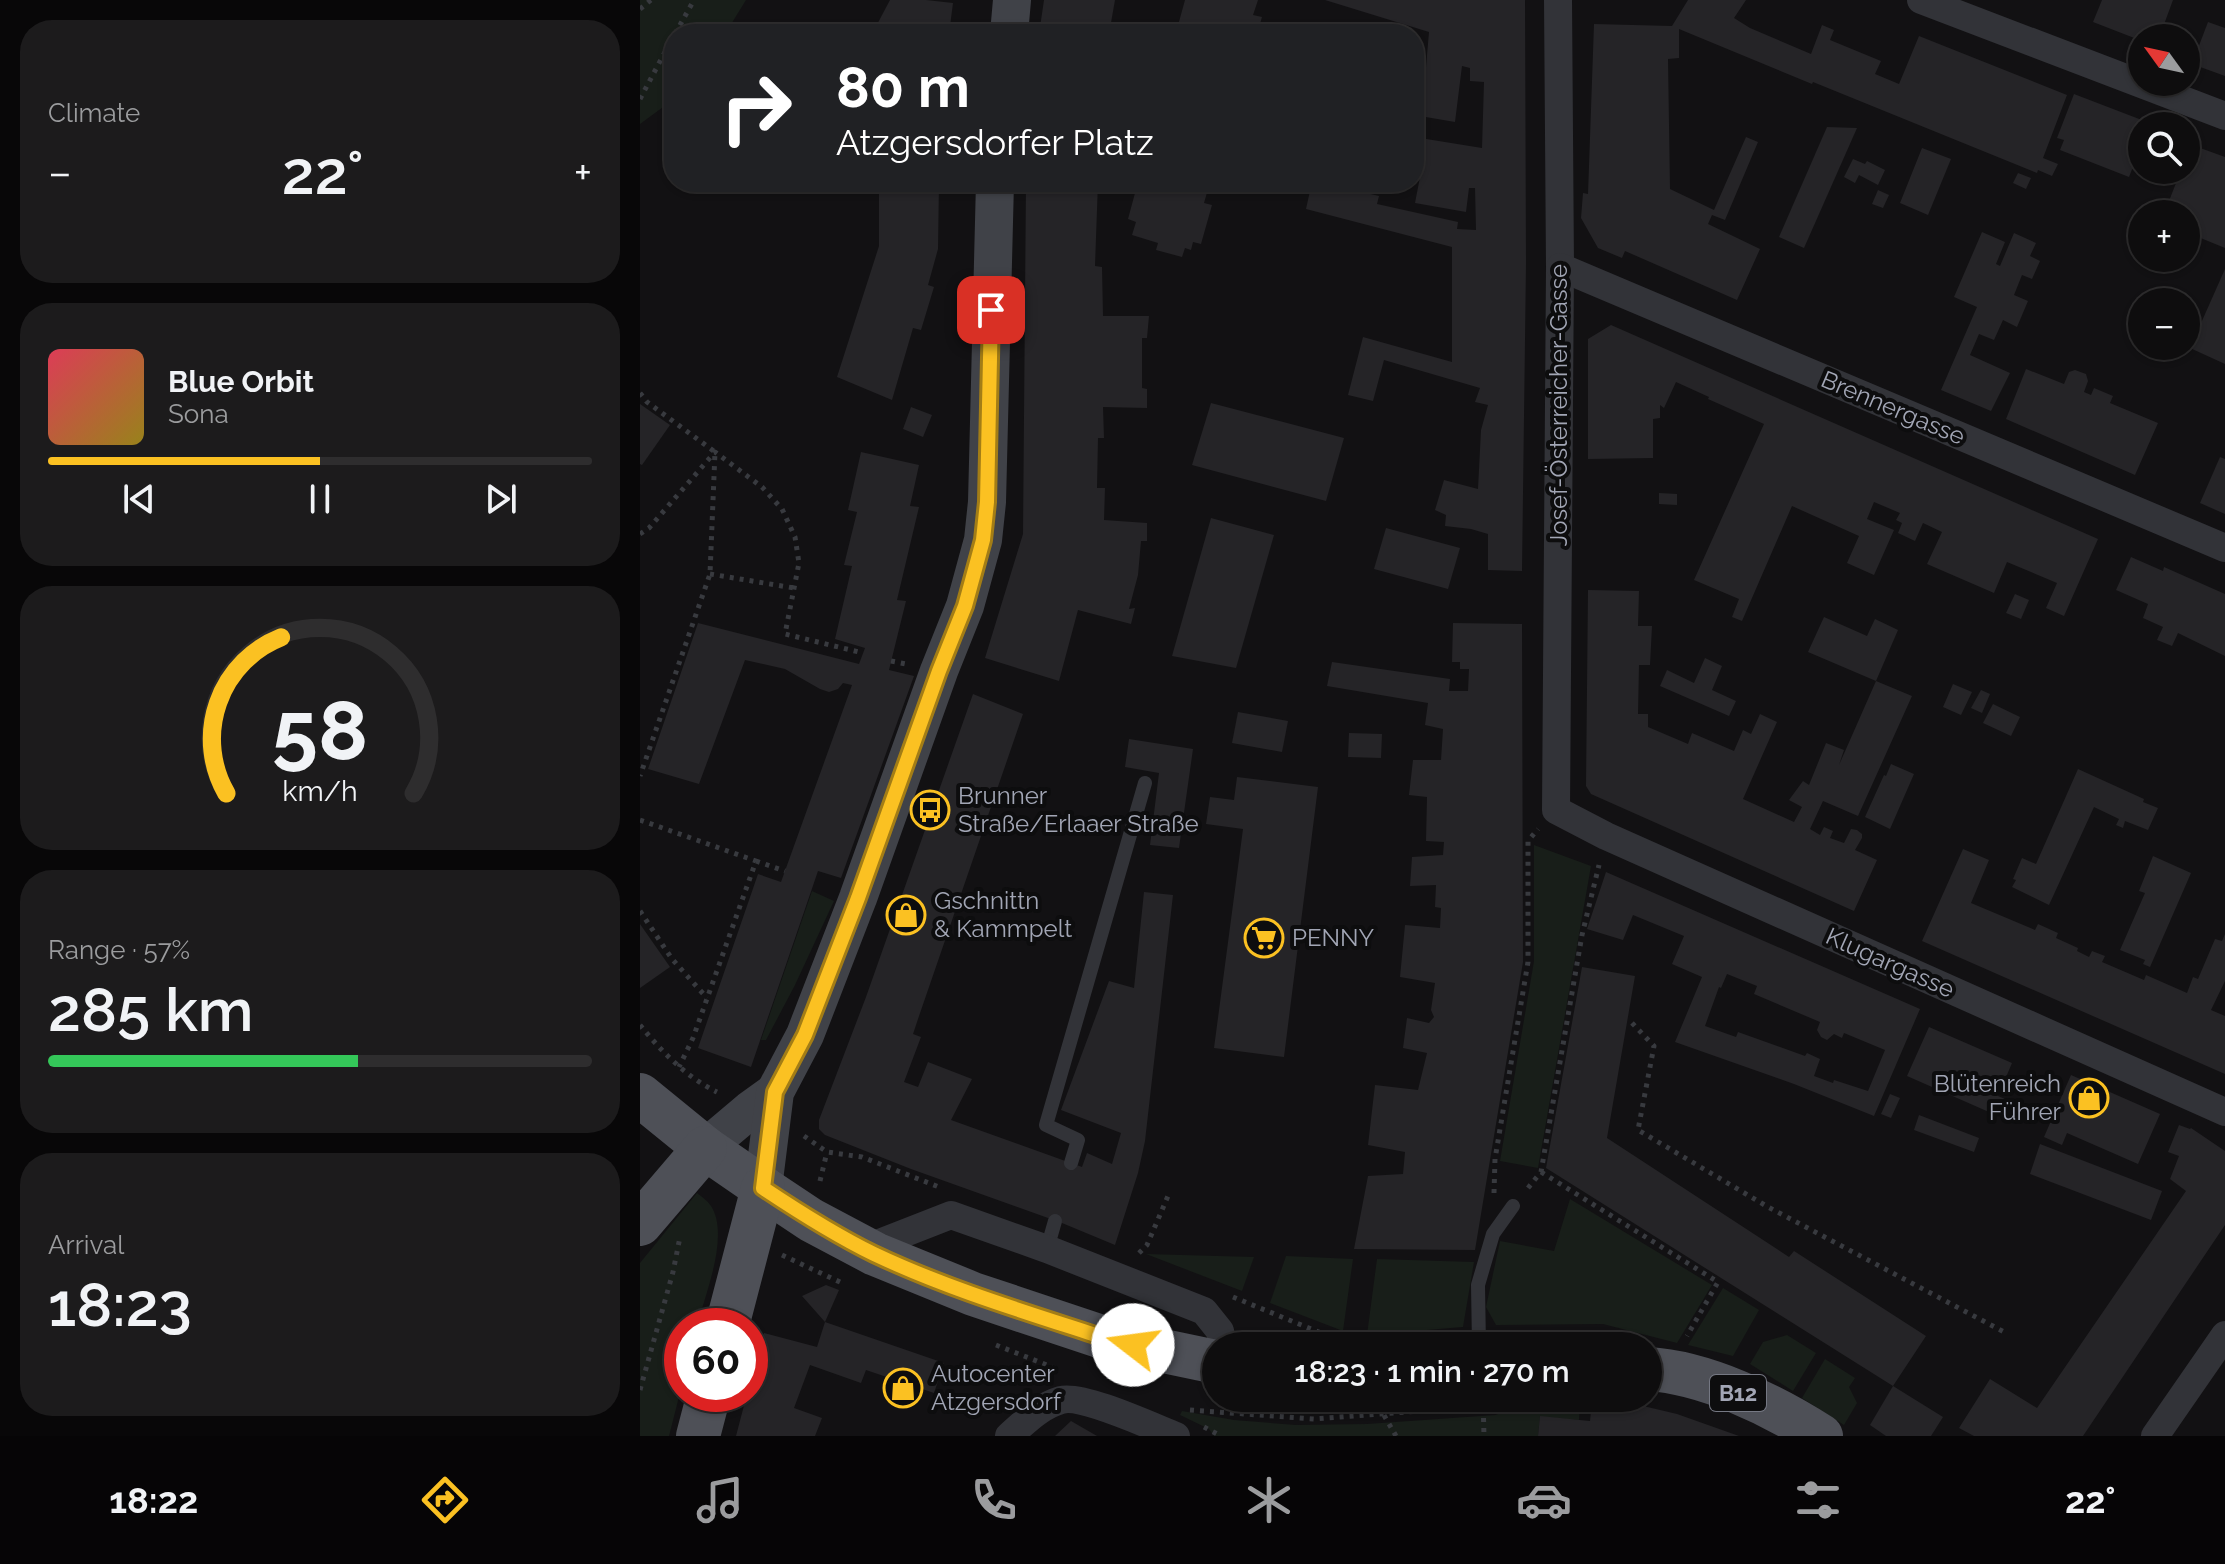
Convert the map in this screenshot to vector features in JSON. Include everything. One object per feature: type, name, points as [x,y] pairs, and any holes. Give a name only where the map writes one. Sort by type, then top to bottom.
[{"type":"main road","points":[[1010,24],[1012,0]]},
{"type":"main road","points":[[661,1226],[705,1148],[763,1101],[805,1035],[965,606],[983,540],[987,502],[995,192]]},
{"type":"main road","points":[[640,1095],[705,1148],[763,1188],[811,1220],[864,1249],[973,1294],[1111,1340],[1202,1359]]},
{"type":"main road","points":[[732,1308],[763,1188],[763,1101]]},
{"type":"main road","name":"B12","points":[[1662,1370],[1696,1377],[1737,1393],[1801,1423],[1821,1436]]},
{"type":"main road","points":[[698,1436],[704,1412]]},
{"type":"street","name":"Josef-Österreicher-Gasse","points":[[1556,810],[1560,267],[1558,0]]},
{"type":"street","points":[[1921,0],[2225,116]]},
{"type":"street","name":"Brennergasse","points":[[1560,267],[2225,548]]},
{"type":"street","name":"Klugargasse","points":[[1556,810],[1606,836],[2225,1112]]},
{"type":"street","points":[[864,1249],[951,1215],[1204,1311],[1220,1332]]},
{"type":"street","points":[[2155,1436],[2225,1335]]},
{"type":"street","points":[[1009,1436],[1044,1406],[1065,1398],[1179,1423]]},
{"type":"lane","points":[[1071,1163],[1078,1140],[1046,1125],[1145,783]]},
{"type":"lane","points":[[1479,1332],[1478,1285],[1493,1234],[1513,1206]]},
{"type":"lane","points":[[1047,1249],[1055,1221]]},
{"type":"path","points":[[640,9],[651,0]]},
{"type":"path","points":[[680,24],[694,0]]},
{"type":"path","points":[[640,99],[664,54]]},
{"type":"path","points":[[640,393],[647,402],[762,487],[782,509],[795,537],[799,563],[785,634],[863,653]]},
{"type":"path","points":[[640,534],[649,528],[715,452]]},
{"type":"path","points":[[640,776],[710,574],[715,452]]},
{"type":"path","points":[[710,574],[794,588]]},
{"type":"path","points":[[1493,1234],[1495,1159],[1528,962],[1528,841],[1556,810]]},
{"type":"path","points":[[640,820],[785,871]]},
{"type":"path","points":[[1513,1206],[1541,1172],[1582,935],[1606,836]]},
{"type":"path","points":[[679,1067],[693,1038],[756,861]]},
{"type":"path","points":[[640,911],[672,959],[707,998]]},
{"type":"path","points":[[1632,1023],[1654,1046],[1638,1130],[1768,1207],[2006,1333]]},
{"type":"path","points":[[640,1025],[679,1067],[700,1084],[763,1101]]},
{"type":"path","points":[[1541,1172],[1718,1282],[1662,1362]]},
{"type":"path","points":[[1134,1260],[1147,1245],[1168,1196]]},
{"type":"path","points":[[640,1390],[673,1272],[661,1226]]},
{"type":"path","points":[[797,1263],[827,1277]]},
{"type":"path","points":[[1029,1358],[1038,1362]]},
{"type":"path","points":[[1179,1423],[1314,1419],[1408,1412]]},
{"type":"path","points":[[1484,1412],[1484,1436]]},
{"type":"path","points":[[1382,1414],[1396,1436]]},
{"type":"shaded area","points":[[640,0],[746,0],[731,24],[664,24],[664,106],[640,124]]},
{"type":"shaded area","points":[[1534,845],[1591,866],[1538,1168],[1500,1161],[1534,961]]},
{"type":"shaded area","points":[[812,891],[834,901],[795,985],[766,1040],[761,1040]]},
{"type":"shaded area","points":[[697,1193],[710,1204],[716,1218],[717,1249],[702,1308],[664,1308],[664,1412],[675,1412],[669,1436],[640,1436],[640,1263]]},
{"type":"shaded area","points":[[1570,1199],[1712,1285],[1677,1343],[1662,1339],[1662,1332],[1634,1332],[1603,1324],[1496,1325],[1486,1307],[1500,1241],[1554,1251]]},
{"type":"shaded area","points":[[1146,1254],[1254,1257],[1242,1291]]},
{"type":"shaded area","points":[[1286,1256],[1353,1259],[1343,1331],[1270,1303]]},
{"type":"shaded area","points":[[1377,1259],[1474,1262],[1463,1327],[1367,1332]]},
{"type":"shaded area","points":[[1723,1288],[1759,1310],[1733,1356],[1688,1345]]},
{"type":"shaded area","points":[[1787,1335],[1816,1353],[1793,1391],[1750,1364],[1763,1342]]},
{"type":"shaded area","points":[[1825,1359],[1855,1378],[1849,1387],[1857,1403],[1844,1425],[1802,1398]]},
{"type":"shaded area","points":[[1182,1411],[1234,1420],[1296,1425],[1367,1424],[1504,1412],[1579,1412],[1579,1420],[1540,1417],[1538,1436],[1214,1436],[1209,1429],[1180,1415]]},
{"type":"building","points":[[890,0],[953,3],[950,24],[877,24]]},
{"type":"building","points":[[1044,0],[1115,0],[1111,24],[1040,24]]},
{"type":"building","points":[[1185,0],[1258,0],[1253,15],[1262,17],[1260,24],[1178,24]]},
{"type":"building","points":[[1325,0],[1525,0],[1522,571],[1488,570],[1488,534],[1445,526],[1446,515],[1435,510],[1444,480],[1478,489],[1481,430],[1488,405],[1475,402],[1480,388],[1384,360],[1373,401],[1348,395],[1363,337],[1452,362],[1452,247],[1306,209],[1310,192],[1362,192],[1379,196],[1377,204],[1458,222],[1457,229],[1476,230],[1475,188],[1469,188],[1466,212],[1415,203],[1417,192],[1424,192],[1424,139],[1482,148],[1484,82],[1470,81],[1470,68],[1462,66],[1455,122],[1424,117],[1424,67],[1429,32],[1424,30],[1424,24],[1403,24]]},
{"type":"building","points":[[1688,0],[1746,0],[1734,18],[1811,54],[1822,25],[1834,30],[1830,40],[1881,61],[1875,74],[1899,84],[1919,36],[2067,95],[2043,158],[2058,164],[2052,176],[2038,170],[2037,173],[1679,29],[1679,58],[1668,59],[1670,189],[1714,210],[1746,137],[1758,142],[1725,220],[1712,215],[1708,224],[1760,249],[1737,300],[1625,251],[1622,258],[1598,248],[1581,218],[1583,193],[1588,194],[1594,24],[1672,26]]},
{"type":"building","points":[[2102,0],[2173,0],[2164,24],[2128,24],[2128,36],[2093,22]]},
{"type":"building","points":[[2208,22],[2225,28],[2225,76],[2200,67],[2200,43]]},
{"type":"building","points":[[2074,94],[2128,115],[2128,177],[2060,150],[2064,140],[2057,138]]},
{"type":"building","points":[[1827,127],[1857,128],[1804,248],[1779,237]]},
{"type":"building","points":[[1922,148],[1951,159],[1928,215],[1900,203]]},
{"type":"building","points":[[2200,148],[2225,157],[2225,248],[2200,238],[2200,200],[2169,200],[2176,184],[2200,184]]},
{"type":"building","points":[[1853,159],[1865,164],[1867,161],[1885,170],[1878,185],[1859,175],[1855,183],[1844,177]]},
{"type":"building","points":[[2018,173],[2031,178],[2026,189],[2013,183]]},
{"type":"building","points":[[1878,190],[1889,195],[1883,208],[1872,204]]},
{"type":"building","points":[[879,192],[939,192],[938,249],[928,285],[934,287],[921,330],[913,328],[892,400],[837,377],[879,246]]},
{"type":"building","points":[[1026,192],[1098,192],[1095,266],[1102,267],[1103,316],[1149,316],[1147,338],[1142,338],[1142,388],[1147,389],[1147,408],[1103,407],[1104,438],[1098,438],[1097,488],[1105,488],[1104,520],[1147,523],[1147,541],[1141,541],[1138,575],[1129,609],[1135,608],[1131,624],[1078,610],[1059,681],[985,658],[1023,534]]},
{"type":"building","points":[[1135,192],[1207,192],[1204,203],[1212,205],[1201,244],[1193,242],[1191,250],[1185,248],[1182,257],[1156,250],[1158,243],[1132,235],[1136,222],[1128,219]]},
{"type":"building","points":[[1982,232],[2005,242],[1996,264],[2000,266],[2014,233],[2036,243],[2030,256],[2040,261],[2032,279],[2022,275],[2014,295],[2028,301],[2017,327],[2003,320],[1994,340],[1979,334],[1970,355],[2010,373],[1991,411],[1941,390],[1977,307],[1954,297]]},
{"type":"building","points":[[2225,269],[2225,364],[2200,353],[2200,325]]},
{"type":"building","points":[[1611,325],[2098,539],[2064,616],[2046,608],[2057,583],[2007,562],[1994,593],[1927,564],[1942,532],[1923,523],[1915,541],[1898,533],[1902,523],[1896,520],[1900,513],[1874,502],[1867,519],[1894,530],[1874,575],[1847,563],[1859,536],[1792,506],[1742,621],[1732,617],[1739,599],[1694,580],[1764,424],[1676,382],[1664,408],[1660,405],[1660,418],[1653,419],[1653,458],[1588,459],[1588,339]]},
{"type":"building","points":[[2026,369],[2064,384],[2069,372],[2075,370],[2086,374],[2088,381],[2084,392],[2091,395],[2094,388],[2113,396],[2110,403],[2158,423],[2135,475],[2006,419]]},
{"type":"building","points":[[1211,403],[1344,438],[1326,501],[1192,465]]},
{"type":"building","points":[[640,404],[670,425],[642,465],[640,464]]},
{"type":"building","points":[[911,407],[932,415],[923,437],[903,429]]},
{"type":"building","points":[[861,452],[919,465],[910,506],[919,507],[897,600],[906,601],[889,670],[914,676],[841,878],[818,871],[751,1067],[698,1048],[758,874],[781,882],[852,685],[843,683],[829,692],[785,669],[745,660],[699,784],[648,769],[698,623],[859,664],[865,648],[835,639],[852,566],[844,565],[857,512],[848,510]]},
{"type":"building","points":[[2220,457],[2225,459],[2225,514],[2200,503]]},
{"type":"building","points":[[1659,493],[1677,494],[1677,505],[1659,504]]},
{"type":"building","points":[[1211,518],[1274,535],[1236,668],[1172,656]]},
{"type":"building","points":[[1386,528],[1460,548],[1448,589],[1374,569]]},
{"type":"building","points":[[2131,557],[2163,571],[2164,567],[2225,594],[2225,656],[2178,633],[2172,646],[2157,640],[2163,627],[2143,618],[2148,604],[2116,590]]},
{"type":"building","points":[[1588,590],[1639,591],[1638,626],[1652,626],[1650,665],[1639,665],[1638,714],[1648,714],[1648,727],[1688,744],[1692,733],[1734,751],[1743,730],[1751,734],[1760,714],[1777,722],[1743,799],[1794,822],[1802,807],[1789,800],[1803,781],[1809,785],[1826,743],[1844,750],[1839,765],[1876,681],[1912,696],[1858,816],[1823,801],[1810,829],[1820,835],[1824,827],[1833,831],[1830,838],[1844,843],[1851,829],[1857,830],[1862,838],[1855,850],[1877,860],[1854,911],[1591,794],[1586,786]]},
{"type":"building","points":[[2015,594],[2029,600],[2021,619],[2006,613]]},
{"type":"building","points":[[1824,617],[1867,636],[1875,619],[1898,630],[1876,681],[1808,652]]},
{"type":"building","points":[[1453,623],[1522,624],[1523,962],[1475,1250],[1354,1249],[1368,1176],[1403,1174],[1405,1152],[1368,1145],[1375,1085],[1418,1090],[1427,1053],[1403,1048],[1407,1018],[1429,1023],[1434,1017],[1431,1010],[1435,983],[1400,977],[1405,925],[1440,928],[1441,908],[1435,907],[1436,885],[1410,886],[1412,857],[1443,855],[1444,842],[1426,841],[1427,797],[1409,795],[1413,760],[1441,760],[1443,729],[1425,725],[1428,703],[1327,686],[1332,662],[1450,679],[1449,691],[1468,691],[1469,669],[1460,669],[1460,662],[1452,662]]},
{"type":"building","points":[[1705,658],[1722,666],[1712,690],[1736,701],[1729,716],[1660,686],[1667,670],[1694,683]]},
{"type":"building","points":[[1953,684],[1972,692],[1961,715],[1943,707]]},
{"type":"building","points":[[1981,690],[1990,694],[1982,713],[1971,708]]},
{"type":"building","points":[[973,694],[1023,714],[913,1034],[921,1037],[904,1082],[918,1087],[928,1062],[972,1079],[951,1120],[1082,1167],[1087,1153],[1112,1164],[1121,1133],[1061,1110],[1109,981],[1134,988],[1144,892],[1173,895],[1145,1141],[1115,1245],[911,1169],[825,1135],[819,1129],[819,1120]]},
{"type":"building","points":[[1993,704],[2020,717],[2011,736],[1983,723]]},
{"type":"building","points":[[1238,712],[1288,721],[1282,752],[1232,743]]},
{"type":"building","points":[[1349,733],[1382,734],[1381,758],[1348,757]]},
{"type":"building","points":[[1129,739],[1193,749],[1179,848],[1150,845],[1159,773],[1125,767]]},
{"type":"building","points":[[1891,764],[1914,774],[1890,829],[1865,817]]},
{"type":"building","points":[[2078,769],[2158,808],[2148,830],[2125,821],[2123,828],[2116,825],[2119,819],[2094,807],[2049,905],[2012,887],[2016,880],[2013,879],[2022,858],[2036,864]]},
{"type":"building","name":"PENNY","points":[[1237,777],[1318,787],[1284,1057],[1214,1048],[1243,829],[1206,824],[1210,797],[1234,800]]},
{"type":"building","points":[[1963,849],[1989,860],[1971,903],[2035,930],[2038,924],[2058,933],[2056,938],[2078,948],[2077,951],[2089,957],[2092,951],[2105,956],[2102,962],[2144,980],[2146,975],[2187,993],[2193,977],[2198,979],[2215,939],[2222,941],[2225,934],[2225,981],[2211,1010],[2225,1016],[2225,1074],[1922,941]]},
{"type":"building","points":[[2153,856],[2191,873],[2150,967],[2143,964],[2145,960],[2120,950],[2145,893],[2139,891]]},
{"type":"building","points":[[1606,872],[1920,1009],[1874,1116],[1675,1042],[1702,977],[1672,964],[1684,936],[1633,915],[1623,940],[1587,929]],"holes":[[[1727,974],[1757,986],[1754,994],[1820,1022],[1817,1030],[1821,1037],[1827,1040],[1834,1034],[1842,1038],[1844,1033],[1885,1050],[1868,1091],[1814,1076],[1820,1059],[1807,1053],[1805,1056],[1738,1032],[1736,1037],[1705,1026]]]},
{"type":"building","points":[[640,924],[670,967],[640,988]]},
{"type":"building","points":[[1582,967],[1635,976],[1607,1138],[1789,1257],[1794,1251],[1926,1336],[1893,1386],[1546,1168]]},
{"type":"building","points":[[1929,1027],[2012,1063],[1998,1096],[2005,1099],[1998,1116],[1907,1076]]},
{"type":"building","points":[[2071,1075],[2160,1114],[2138,1164],[2067,1133],[2062,1145],[2044,1137]]},
{"type":"building","points":[[1890,1094],[1900,1098],[1891,1118],[1881,1114]]},
{"type":"building","points":[[1919,1115],[1979,1138],[1974,1152],[1914,1130]]},
{"type":"building","points":[[2179,1125],[2191,1128],[2225,1151],[2225,1225],[2083,1436],[1974,1436],[1959,1428],[1990,1379],[2037,1408],[2186,1191],[2170,1179],[2179,1156],[2168,1152]]},
{"type":"building","points":[[2040,1144],[2162,1191],[2151,1220],[2030,1174]]},
{"type":"building","points":[[826,1285],[839,1290],[825,1322],[802,1296]]},
{"type":"building","points":[[825,1322],[944,1363],[934,1393],[866,1370],[861,1383],[810,1365],[794,1408],[822,1418],[815,1436],[736,1436],[742,1412],[768,1412],[768,1334],[817,1347]]},
{"type":"building","points":[[1893,1386],[1943,1417],[1931,1436],[1886,1436],[1870,1425]]},
{"type":"building","points":[[1662,1410],[1739,1436],[1538,1436],[1540,1416],[1590,1421],[1591,1412]]},
{"type":"building","points":[[1071,1421],[1097,1436],[1055,1436]]},
{"type":"place","name":"Brunner Straße/Erlaaer Straße","points":[[930,810]]},
{"type":"place","name":"Gschnittn & Kammpelt","points":[[906,915]]},
{"type":"place","name":"PENNY","points":[[1264,938]]},
{"type":"place","name":"Blütenreich Führer","points":[[2089,1098]]},
{"type":"place","name":"Autocenter Atzgersdorf","points":[[903,1388]]},
{"type":"route","points":[[991,310],[987,502],[983,540],[965,606],[858,898],[805,1035],[775,1092],[763,1188],[811,1220],[875,1254],[973,1294],[1133,1345]]}]
